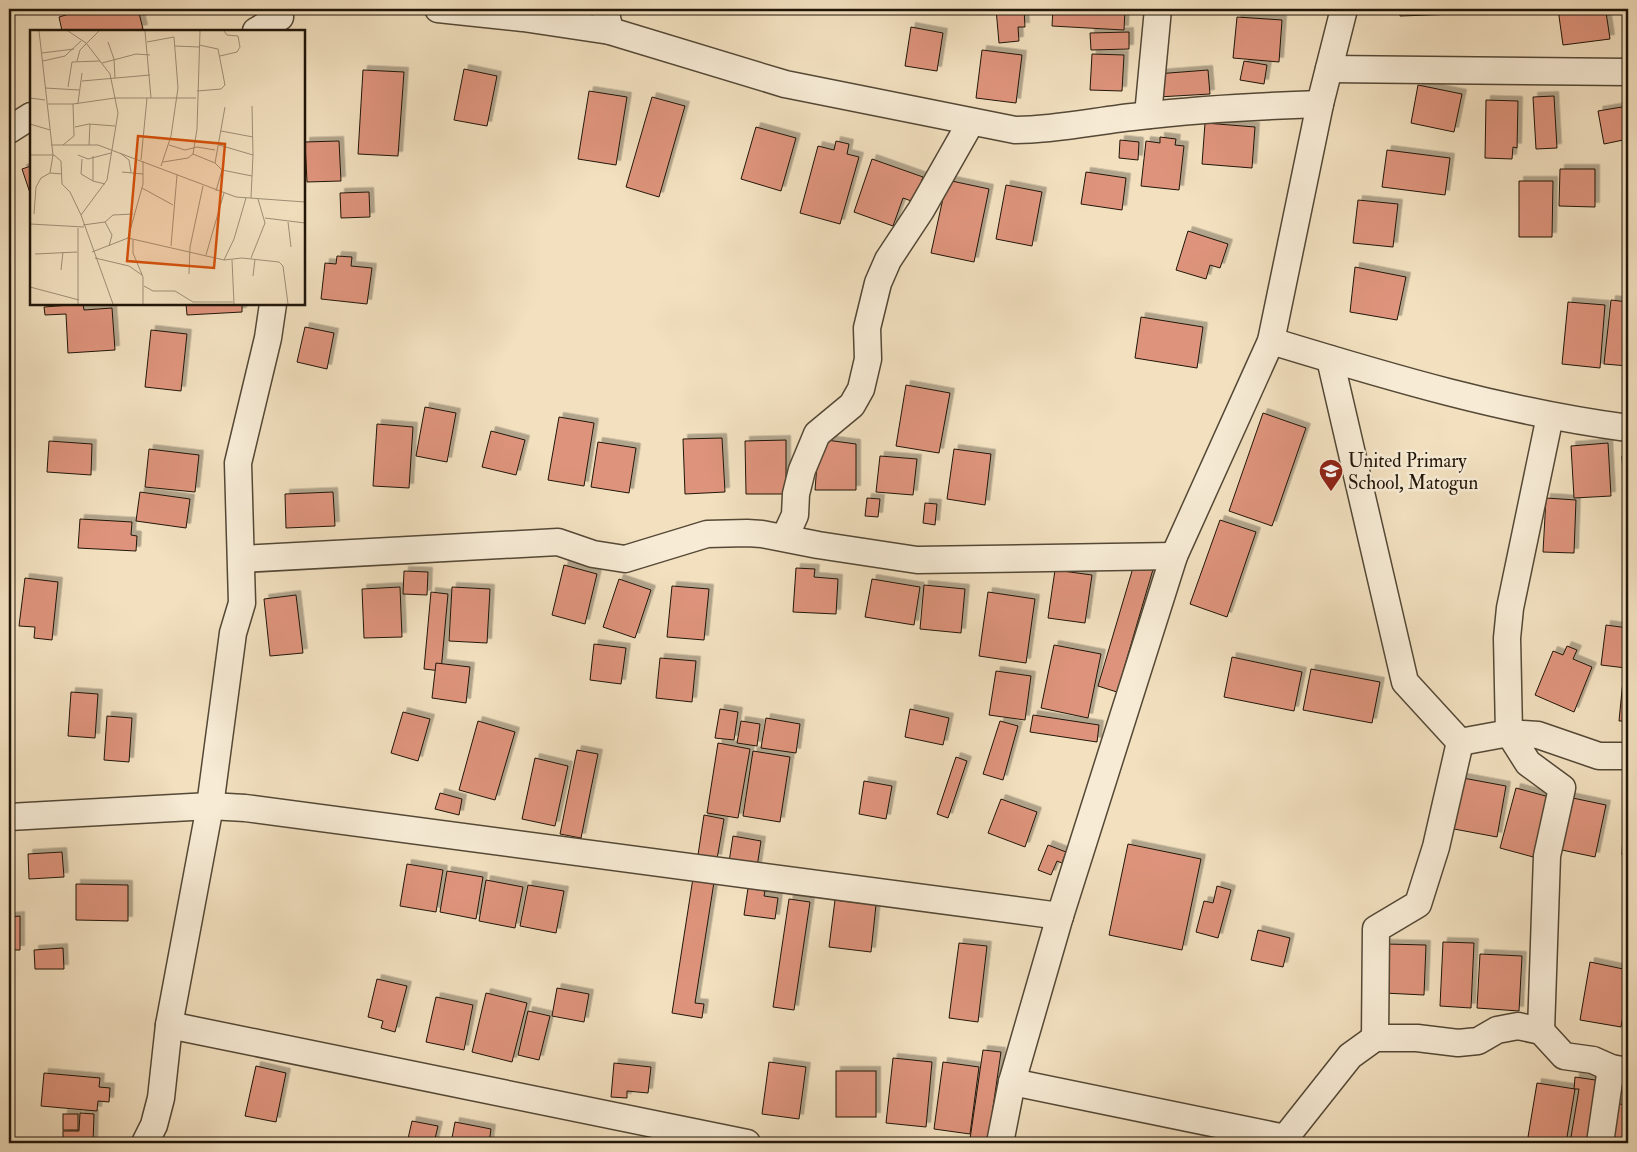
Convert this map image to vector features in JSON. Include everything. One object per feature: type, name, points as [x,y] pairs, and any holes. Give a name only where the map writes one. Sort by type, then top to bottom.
[{"type":"street","points":[[438,9],[523,18],[608,20],[785,84],[1016,130],[1043,130],[1148,115],[1252,106],[1320,104]]},
{"type":"street","points":[[1148,115],[1158,9]]},
{"type":"street","points":[[1000,1143],[1012,1082],[1060,916],[1174,556],[1271,341],[1320,104],[1344,9]]},
{"type":"street","points":[[258,30],[282,19]]},
{"type":"street","points":[[1329,69],[1628,72]]},
{"type":"street","points":[[9,130],[30,117]]},
{"type":"street","points":[[785,537],[795,515],[796,494],[802,470],[817,434],[852,406],[861,389],[868,359],[867,328],[878,283],[888,260],[921,210],[971,122]]},
{"type":"street","points":[[145,1143],[154,1125],[161,1098],[169,1025],[210,806],[233,633],[242,603],[238,463],[268,338],[273,305]]},
{"type":"street","points":[[1271,341],[1467,398],[1550,416],[1628,428]]},
{"type":"street","points":[[1330,359],[1405,682],[1460,742]]},
{"type":"street","points":[[1542,1031],[1547,856],[1562,788],[1528,763],[1509,733],[1507,638],[1510,608],[1550,416]]},
{"type":"street","points":[[242,559],[558,542],[592,554],[625,559],[708,534],[762,534],[818,545],[917,560],[1174,556]]},
{"type":"street","points":[[1460,742],[1509,733],[1538,735],[1598,756],[1628,756]]},
{"type":"street","points":[[1375,1038],[1376,929],[1418,904],[1436,847],[1460,742]]},
{"type":"street","points":[[9,817],[210,806],[245,808],[1060,916]]},
{"type":"street","points":[[169,1025],[747,1143]]},
{"type":"street","points":[[1012,1082],[1285,1141],[1350,1056],[1375,1038],[1417,1038],[1458,1043],[1478,1042],[1498,1030],[1518,1026],[1542,1031],[1564,1056],[1593,1060],[1620,1070],[1600,1143]]},
{"type":"building","points":[[86,9],[138,9],[143,29],[62,30],[59,17]]},
{"type":"building","points":[[996,9],[1024,9],[1025,27],[1018,27],[1019,41],[999,43]]},
{"type":"building","points":[[1053,9],[1125,9],[1124,30],[1052,26]]},
{"type":"building","points":[[1400,9],[1457,9],[1457,14],[1400,16]]},
{"type":"building","points":[[1558,9],[1595,9],[1596,13],[1606,12],[1610,39],[1563,45]]},
{"type":"building","points":[[1622,9],[1628,9],[1628,31],[1626,32]]},
{"type":"building","points":[[1237,17],[1282,20],[1279,62],[1233,58]]},
{"type":"building","points":[[911,27],[943,33],[937,71],[905,66]]},
{"type":"building","points":[[1129,32],[1129,49],[1091,50],[1090,33]]},
{"type":"building","points":[[982,50],[1022,55],[1016,103],[976,98]]},
{"type":"building","points":[[1092,54],[1124,55],[1122,91],[1090,90]]},
{"type":"building","points":[[1244,61],[1267,65],[1264,84],[1240,80]]},
{"type":"building","points":[[464,69],[497,76],[487,126],[454,120]]},
{"type":"building","points":[[363,70],[404,72],[398,156],[358,154]]},
{"type":"building","points":[[1208,70],[1210,94],[1158,97],[1156,74]]},
{"type":"building","points":[[1418,85],[1462,94],[1454,132],[1411,123]]},
{"type":"building","points":[[589,91],[627,97],[616,165],[578,159]]},
{"type":"building","points":[[1554,96],[1557,148],[1536,149],[1533,97]]},
{"type":"building","points":[[652,97],[685,106],[659,197],[626,187]]},
{"type":"building","points":[[1486,100],[1518,101],[1517,148],[1513,147],[1512,159],[1485,158]]},
{"type":"building","points":[[1628,106],[1628,139],[1604,144],[1598,111]]},
{"type":"building","points":[[1205,123],[1255,127],[1252,168],[1202,164]]},
{"type":"building","points":[[756,127],[796,138],[781,191],[741,179]]},
{"type":"building","points":[[1160,137],[1176,139],[1175,145],[1184,146],[1179,190],[1141,186],[1146,141],[1160,143]]},
{"type":"building","points":[[1120,140],[1139,142],[1138,160],[1119,158]]},
{"type":"building","points":[[339,141],[341,181],[307,182],[305,142]]},
{"type":"building","points":[[836,141],[849,144],[847,154],[859,157],[840,224],[800,213],[818,146],[834,150]]},
{"type":"building","points":[[1387,150],[1450,158],[1445,195],[1382,187]]},
{"type":"building","points":[[872,159],[923,177],[914,202],[903,198],[893,226],[854,212]]},
{"type":"building","points":[[30,166],[30,193],[22,169]]},
{"type":"building","points":[[1560,169],[1595,169],[1595,207],[1559,206]]},
{"type":"building","points":[[1086,172],[1126,178],[1122,210],[1081,204]]},
{"type":"building","points":[[947,180],[989,189],[974,262],[931,253]]},
{"type":"building","points":[[1519,181],[1553,181],[1552,237],[1519,237]]},
{"type":"building","points":[[1006,185],[1042,192],[1032,246],[996,239]]},
{"type":"building","points":[[369,192],[370,217],[341,218],[340,193]]},
{"type":"building","points":[[1358,200],[1398,204],[1393,247],[1353,243]]},
{"type":"building","points":[[1188,231],[1228,244],[1220,268],[1210,265],[1206,279],[1176,270]]},
{"type":"building","points":[[337,256],[352,257],[351,266],[372,268],[367,304],[321,299],[325,263],[336,264]]},
{"type":"building","points":[[1355,267],[1406,277],[1397,320],[1350,312]]},
{"type":"building","points":[[1611,300],[1628,302],[1628,366],[1604,364]]},
{"type":"building","points":[[1568,302],[1605,305],[1600,368],[1562,364]]},
{"type":"building","points":[[83,305],[84,310],[112,308],[115,350],[68,353],[66,314],[45,315],[44,307]]},
{"type":"building","points":[[186,305],[242,305],[242,312],[187,315]]},
{"type":"building","points":[[1141,317],[1203,327],[1197,368],[1135,358]]},
{"type":"building","points":[[305,327],[334,333],[327,369],[297,362]]},
{"type":"building","points":[[151,330],[187,334],[181,391],[145,387]]},
{"type":"building","points":[[906,385],[950,393],[939,453],[896,446]]},
{"type":"building","points":[[425,407],[456,413],[447,462],[416,456]]},
{"type":"building","points":[[1263,413],[1306,428],[1272,526],[1229,511]]},
{"type":"building","points":[[559,417],[594,423],[584,486],[548,480]]},
{"type":"building","points":[[377,424],[413,427],[409,488],[373,486]]},
{"type":"building","points":[[491,431],[525,440],[516,475],[482,467]]},
{"type":"building","points":[[722,438],[725,492],[685,494],[683,439]]},
{"type":"building","points":[[819,439],[856,444],[856,490],[815,490]]},
{"type":"building","points":[[786,440],[786,494],[746,494],[745,441]]},
{"type":"building","points":[[49,441],[92,444],[91,475],[47,472]]},
{"type":"building","points":[[598,442],[636,448],[629,493],[591,487]]},
{"type":"building","points":[[1608,443],[1611,496],[1574,498],[1571,446]]},
{"type":"building","points":[[149,449],[199,455],[195,492],[145,487]]},
{"type":"building","points":[[954,449],[991,454],[985,505],[947,499]]},
{"type":"building","points":[[1628,455],[1628,514],[1625,514],[1622,456]]},
{"type":"building","points":[[880,456],[917,459],[913,495],[876,492]]},
{"type":"building","points":[[140,492],[190,499],[186,528],[136,521]]},
{"type":"building","points":[[333,492],[335,526],[286,528],[285,494]]},
{"type":"building","points":[[867,498],[880,499],[878,517],[865,516]]},
{"type":"building","points":[[1546,498],[1576,500],[1574,553],[1543,552]]},
{"type":"building","points":[[925,503],[937,504],[935,525],[923,523]]},
{"type":"building","points":[[80,519],[132,522],[131,535],[137,536],[136,551],[78,548]]},
{"type":"building","points":[[1220,520],[1256,532],[1227,617],[1190,604]]},
{"type":"building","points":[[1135,561],[1154,566],[1117,692],[1098,686]]},
{"type":"building","points":[[564,565],[597,574],[585,624],[552,615]]},
{"type":"building","points":[[796,568],[815,569],[814,577],[838,579],[836,614],[793,612]]},
{"type":"building","points":[[1055,570],[1092,575],[1085,623],[1048,618]]},
{"type":"building","points":[[404,571],[428,572],[427,595],[403,594]]},
{"type":"building","points":[[25,578],[58,582],[52,640],[34,638],[35,627],[19,626]]},
{"type":"building","points":[[619,579],[651,590],[635,638],[603,627]]},
{"type":"building","points":[[872,579],[920,587],[914,625],[865,617]]},
{"type":"building","points":[[924,585],[965,589],[961,633],[920,629]]},
{"type":"building","points":[[672,586],[709,589],[704,640],[667,637]]},
{"type":"building","points":[[400,587],[402,637],[364,638],[362,589]]},
{"type":"building","points":[[452,587],[490,589],[487,643],[449,641]]},
{"type":"building","points":[[431,592],[448,594],[441,671],[424,669]]},
{"type":"building","points":[[988,592],[1035,599],[1026,663],[979,656]]},
{"type":"building","points":[[296,595],[303,653],[270,656],[264,599]]},
{"type":"building","points":[[1606,625],[1628,628],[1626,668],[1601,665]]},
{"type":"building","points":[[594,644],[626,648],[621,684],[590,680]]},
{"type":"building","points":[[1054,645],[1101,654],[1088,718],[1041,708]]},
{"type":"building","points":[[1567,646],[1577,650],[1573,659],[1592,667],[1574,712],[1535,695],[1553,651],[1563,655]]},
{"type":"building","points":[[1232,657],[1302,672],[1294,711],[1224,697]]},
{"type":"building","points":[[660,658],[696,661],[692,702],[656,698]]},
{"type":"building","points":[[436,663],[470,667],[466,703],[432,698]]},
{"type":"building","points":[[1311,669],[1380,682],[1372,723],[1303,710]]},
{"type":"building","points":[[1624,670],[1628,670],[1628,721],[1619,721]]},
{"type":"building","points":[[996,671],[1031,676],[1025,720],[989,715]]},
{"type":"building","points":[[71,692],[98,694],[95,738],[68,736]]},
{"type":"building","points":[[720,709],[738,712],[734,740],[715,738]]},
{"type":"building","points":[[910,709],[949,718],[943,745],[905,737]]},
{"type":"building","points":[[403,712],[430,719],[418,761],[391,753]]},
{"type":"building","points":[[1033,715],[1099,725],[1097,742],[1030,732]]},
{"type":"building","points":[[107,716],[132,718],[129,762],[104,760]]},
{"type":"building","points":[[766,718],[800,724],[796,753],[761,748]]},
{"type":"building","points":[[478,721],[515,732],[495,800],[459,790]]},
{"type":"building","points":[[741,721],[760,724],[757,746],[737,743]]},
{"type":"building","points":[[1000,721],[1018,726],[1003,780],[983,774]]},
{"type":"building","points":[[718,743],[750,749],[738,818],[707,813]]},
{"type":"building","points":[[577,750],[598,754],[581,838],[560,834]]},
{"type":"building","points":[[753,751],[790,757],[780,822],[743,816]]},
{"type":"building","points":[[956,757],[967,761],[948,818],[937,814]]},
{"type":"building","points":[[535,758],[568,766],[555,826],[522,819]]},
{"type":"building","points":[[1463,778],[1506,786],[1497,837],[1454,829]]},
{"type":"building","points":[[864,781],[892,786],[886,819],[859,814]]},
{"type":"building","points":[[1516,788],[1553,798],[1537,858],[1500,848]]},
{"type":"building","points":[[1625,791],[1628,791],[1628,856],[1622,855]]},
{"type":"building","points":[[440,793],[462,799],[459,815],[435,809]]},
{"type":"building","points":[[1568,797],[1606,805],[1595,857],[1557,849]]},
{"type":"building","points":[[1001,799],[1037,812],[1025,847],[988,833]]},
{"type":"building","points":[[704,815],[724,819],[717,859],[698,855]]},
{"type":"building","points":[[733,836],[761,841],[757,867],[729,862]]},
{"type":"building","points":[[1128,844],[1201,859],[1182,950],[1109,935]]},
{"type":"building","points":[[1048,845],[1066,852],[1062,863],[1057,861],[1051,875],[1038,870]]},
{"type":"building","points":[[62,852],[64,877],[29,879],[28,854]]},
{"type":"building","points":[[407,864],[443,870],[436,912],[400,906]]},
{"type":"building","points":[[447,871],[483,877],[476,919],[440,912]]},
{"type":"building","points":[[693,878],[714,882],[695,1003],[704,1004],[702,1018],[672,1013]]},
{"type":"building","points":[[486,880],[523,887],[515,928],[479,921]]},
{"type":"building","points":[[76,884],[128,885],[128,921],[76,920]]},
{"type":"building","points":[[528,885],[564,891],[556,933],[520,926]]},
{"type":"building","points":[[1217,886],[1231,890],[1218,938],[1196,932],[1204,901],[1213,903]]},
{"type":"building","points":[[748,888],[765,891],[764,896],[778,898],[775,919],[744,915]]},
{"type":"building","points":[[789,899],[810,902],[794,1010],[773,1007]]},
{"type":"building","points":[[835,900],[876,905],[871,952],[829,947]]},
{"type":"building","points":[[20,916],[20,950],[9,950],[9,917]]},
{"type":"building","points":[[1258,930],[1290,938],[1283,967],[1251,960]]},
{"type":"building","points":[[1443,942],[1474,943],[1471,1008],[1440,1006]]},
{"type":"building","points":[[959,943],[987,946],[978,1022],[949,1018]]},
{"type":"building","points":[[1386,944],[1426,945],[1424,995],[1384,993]]},
{"type":"building","points":[[63,948],[64,969],[35,969],[34,950]]},
{"type":"building","points":[[1480,954],[1522,956],[1519,1011],[1477,1008]]},
{"type":"building","points":[[1590,962],[1628,970],[1628,987],[1621,1027],[1580,1020]]},
{"type":"building","points":[[377,979],[407,986],[395,1032],[381,1028],[383,1021],[368,1017]]},
{"type":"building","points":[[557,988],[589,994],[584,1022],[552,1016]]},
{"type":"building","points":[[486,993],[527,1003],[512,1062],[472,1052]]},
{"type":"building","points":[[436,997],[473,1005],[464,1050],[426,1042]]},
{"type":"building","points":[[528,1011],[550,1016],[539,1060],[518,1055]]},
{"type":"building","points":[[983,1050],[1001,1052],[988,1142],[970,1139]]},
{"type":"building","points":[[893,1058],[932,1062],[926,1127],[886,1123]]},
{"type":"building","points":[[769,1062],[806,1067],[799,1119],[762,1114]]},
{"type":"building","points":[[943,1062],[979,1067],[970,1134],[934,1129]]},
{"type":"building","points":[[614,1063],[651,1067],[648,1093],[627,1091],[627,1098],[611,1097]]},
{"type":"building","points":[[256,1066],[286,1073],[276,1122],[245,1116]]},
{"type":"building","points":[[836,1071],[876,1071],[876,1117],[836,1117]]},
{"type":"building","points":[[44,1073],[100,1078],[99,1087],[110,1088],[109,1102],[98,1101],[97,1111],[41,1106]]},
{"type":"building","points":[[1575,1077],[1602,1081],[1592,1143],[1570,1143],[1579,1089],[1574,1089]]},
{"type":"building","points":[[1537,1083],[1575,1089],[1566,1143],[1527,1143]]},
{"type":"building","points":[[1611,1103],[1628,1105],[1628,1143],[1607,1143]]},
{"type":"building","points":[[80,1113],[94,1114],[93,1143],[63,1143],[63,1131],[79,1131]]},
{"type":"building","points":[[63,1114],[78,1114],[78,1130],[63,1130]]},
{"type":"building","points":[[412,1121],[438,1126],[434,1143],[407,1143]]},
{"type":"building","points":[[455,1122],[491,1129],[489,1143],[451,1143]]},
{"type":"place","name":"United Primary School, Matogun","points":[[1331,492]]}]
